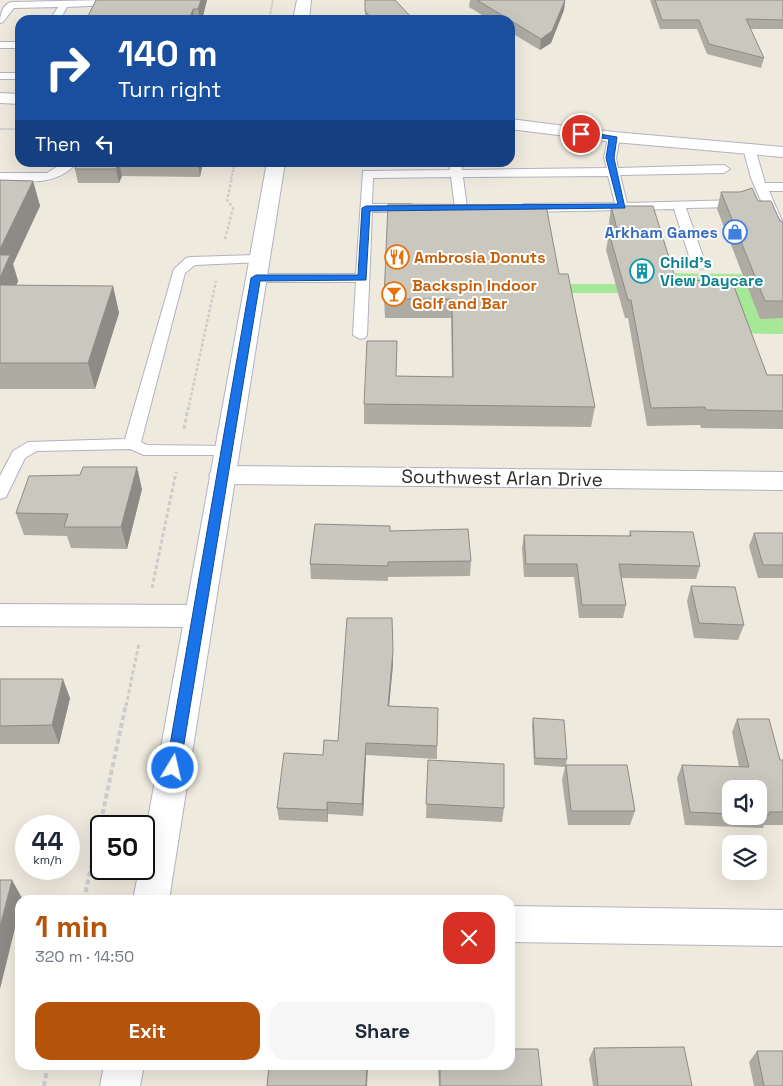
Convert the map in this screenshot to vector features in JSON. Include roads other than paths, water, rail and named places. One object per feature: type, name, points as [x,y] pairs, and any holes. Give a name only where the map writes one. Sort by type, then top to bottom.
[{"type":"main road","points":[[302,15],[304,0]]},
{"type":"main road","points":[[0,98],[15,99]]},
{"type":"main road","points":[[515,125],[614,137],[783,152]]},
{"type":"main road","points":[[152,895],[275,167]]},
{"type":"main road","name":"Southwest Arlan Drive","points":[[224,463],[783,482]]},
{"type":"main road","points":[[0,615],[198,616]]},
{"type":"main road","points":[[515,924],[783,928]]},
{"type":"main road","points":[[120,1086],[123,1070]]},
{"type":"lane","points":[[0,20],[11,5],[110,3]]},
{"type":"lane","points":[[58,15],[64,4]]},
{"type":"lane","points":[[0,45],[15,45]]},
{"type":"lane","points":[[0,76],[15,76]]},
{"type":"lane","points":[[614,137],[610,158],[622,207]]},
{"type":"lane","points":[[749,148],[762,187],[783,237]]},
{"type":"lane","points":[[0,178],[55,174],[68,167]]},
{"type":"lane","points":[[455,168],[461,208]]},
{"type":"lane","points":[[360,335],[367,174],[455,168],[613,172],[724,169]]},
{"type":"lane","points":[[762,187],[783,187]]},
{"type":"lane","points":[[509,208],[735,203]]},
{"type":"lane","points":[[680,205],[699,265]]},
{"type":"lane","points":[[366,208],[423,208]]},
{"type":"lane","points":[[132,444],[179,272],[191,261],[221,258],[257,268],[363,278]]},
{"type":"lane","points":[[0,493],[19,455],[34,446],[132,444],[144,450],[180,452],[224,463]]},
{"type":"place","name":"Arkham Games","points":[[735,232]]},
{"type":"place","name":"Ambrosia Donuts","points":[[397,257]]},
{"type":"place","name":"Child's View Daycare","points":[[642,271]]},
{"type":"place","name":"Backspin Indoor Golf and Bar","points":[[394,294]]}]
